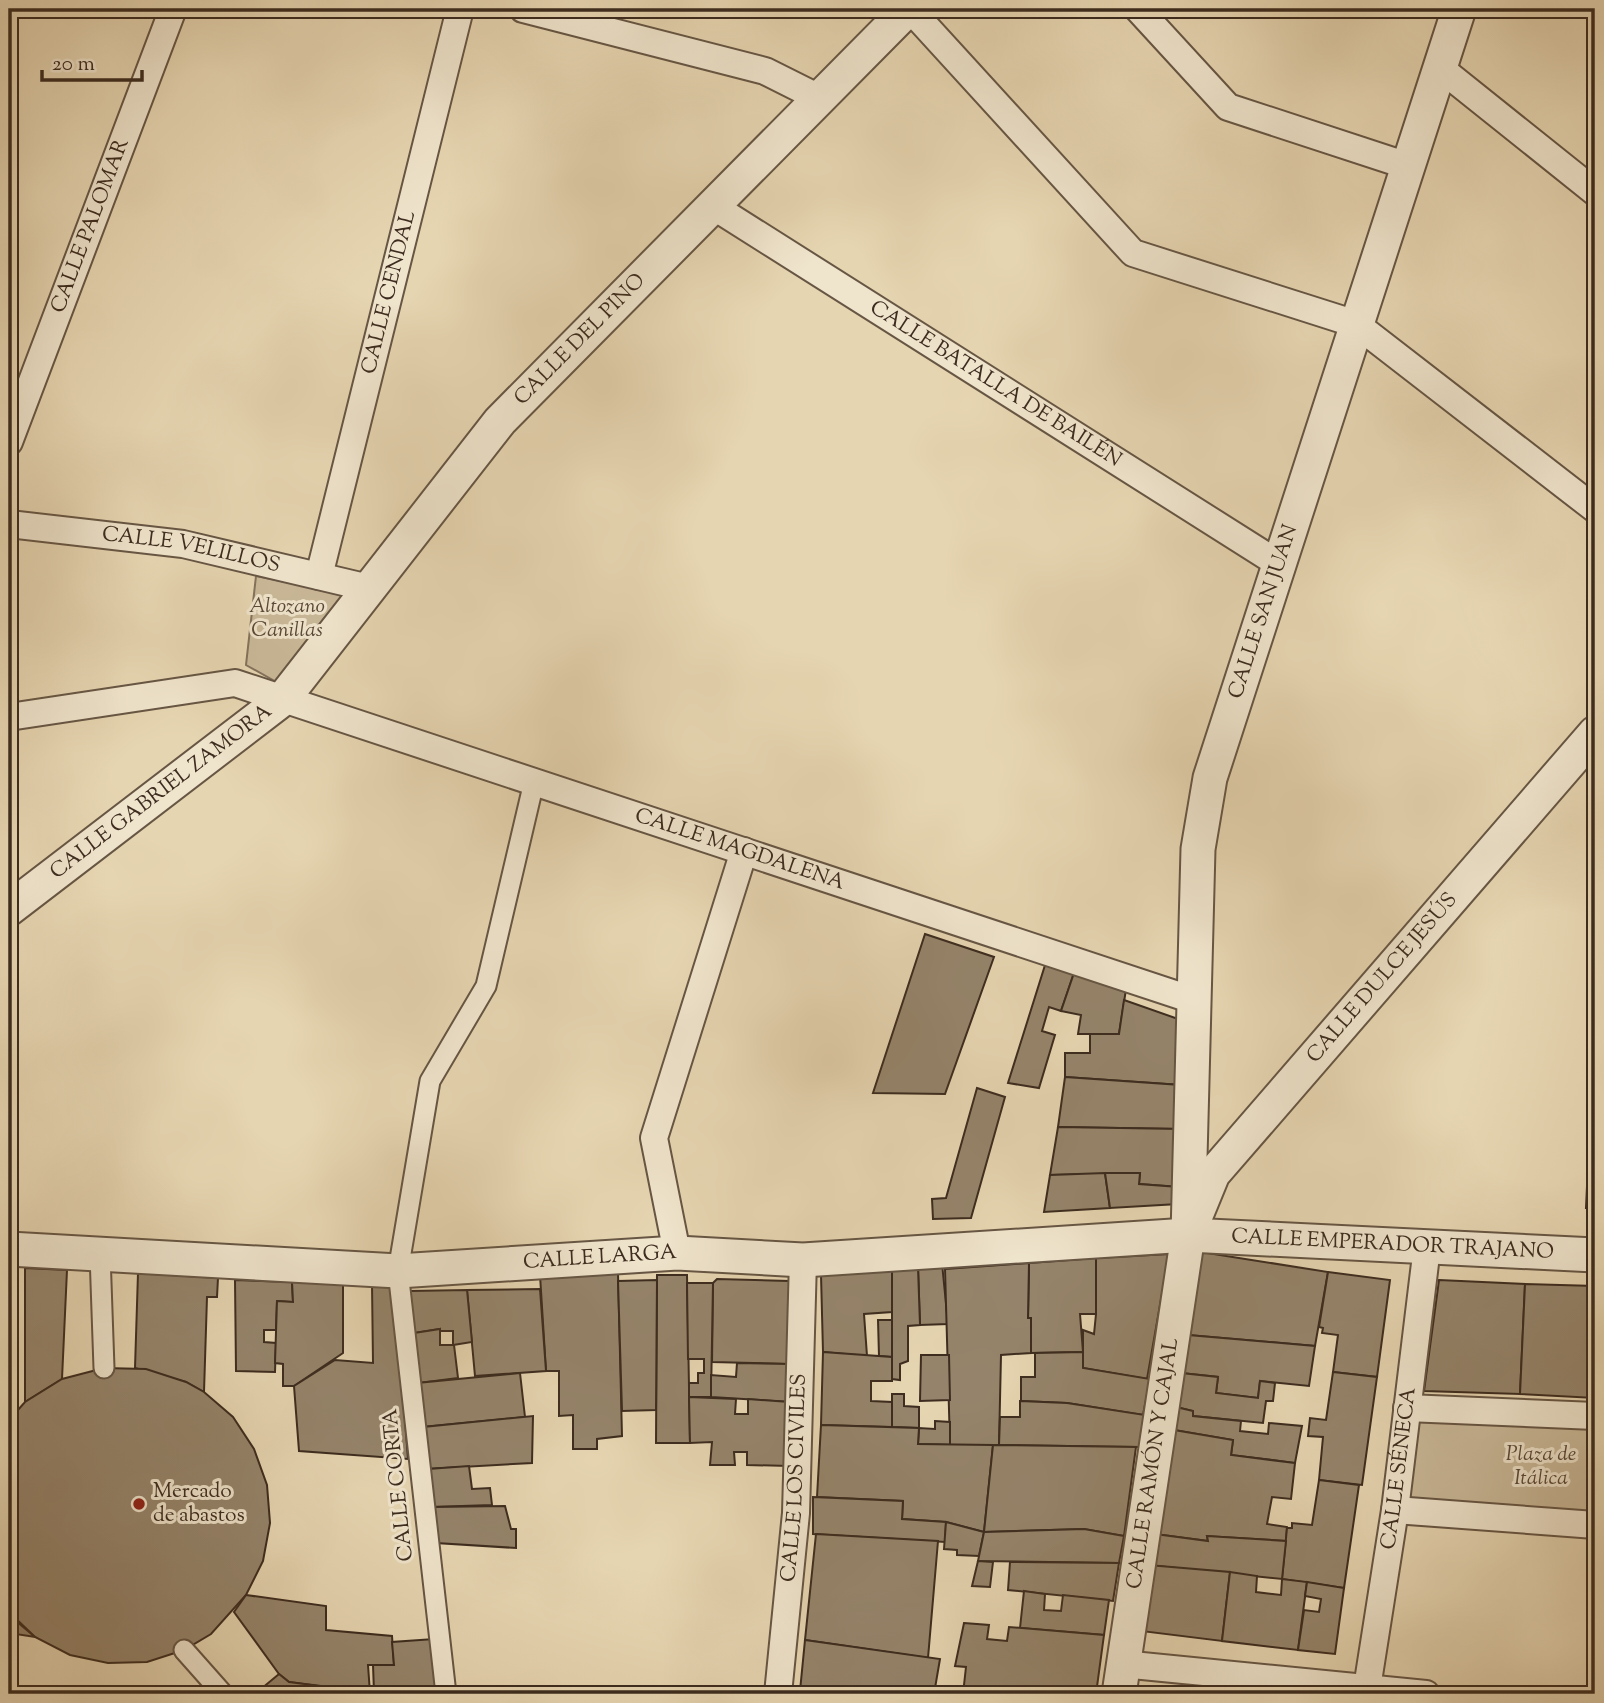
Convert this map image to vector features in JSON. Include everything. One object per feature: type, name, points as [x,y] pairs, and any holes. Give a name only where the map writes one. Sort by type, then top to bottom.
[{"type":"street","name":"CALLE PALOMAR","points":[[9,442],[173,9]]},
{"type":"street","name":"CALLE CENDAL","points":[[319,576],[460,9]]},
{"type":"street","points":[[523,9],[765,71],[819,99]]},
{"type":"street","points":[[909,9],[1133,253],[1356,324],[1595,509]]},
{"type":"street","name":"CALLE DEL PINO","points":[[283,699],[500,421],[909,9]]},
{"type":"street","points":[[1138,9],[1228,107],[1408,166]]},
{"type":"street","name":"CALLE SAN JUAN","points":[[1188,1235],[1198,849],[1210,778],[1460,9]]},
{"type":"street","points":[[1440,68],[1595,192]]},
{"type":"street","name":"CALLE BATALLA DE BAILÉN","points":[[713,205],[1279,564]]},
{"type":"street","name":"CALLE VELILLOS","points":[[9,524],[183,544],[369,588]]},
{"type":"street","name":"CALLE MAGDALENA","points":[[9,717],[235,683],[1196,1001]]},
{"type":"street","name":"CALLE GABRIEL ZAMORA","points":[[9,909],[283,699]]},
{"type":"street","name":"CALLE DULCE JESÚS","points":[[1188,1235],[1213,1174],[1595,733]]},
{"type":"street","name":"CALLE CORTA","points":[[446,1694],[398,1271],[430,1081],[486,986],[534,782]]},
{"type":"street","points":[[677,1253],[653,1138],[744,851]]},
{"type":"street","name":"CALLE EMPERADOR TRAJANO","points":[[1188,1235],[1595,1255]]},
{"type":"street","name":"CALLE LARGA","points":[[9,1249],[398,1271],[677,1253],[803,1260],[1188,1235]]},
{"type":"street","name":"CALLE RAMÓN Y CAJAL","points":[[1121,1679],[1188,1235]]},
{"type":"street","name":"CALLE SÉNECA","points":[[1367,1688],[1395,1510],[1427,1247]]},
{"type":"street","points":[[100,1254],[104,1368]]},
{"type":"street","name":"CALLE LOS CIVILES","points":[[778,1694],[796,1513],[803,1260]]},
{"type":"street","points":[[1407,1408],[1595,1416]]},
{"type":"street","points":[[1395,1510],[1595,1525]]},
{"type":"street","points":[[184,1650],[223,1694]]},
{"type":"street","points":[[1121,1679],[1367,1688],[1395,1693],[1426,1694]]},
{"type":"green space","name":"Altozano Canillas","points":[[256,576],[350,595],[280,684],[246,665]]},
{"type":"green space","name":"Plaza de Itálica","points":[[1407,1408],[1595,1416],[1595,1525],[1395,1510]]},
{"type":"building","points":[[925,934],[994,957],[945,1094],[873,1093]]},
{"type":"building","points":[[1046,962],[1075,970],[1061,1011],[1049,1007],[1042,1031],[1055,1035],[1039,1088],[1008,1083]]},
{"type":"building","points":[[1075,970],[1127,983],[1119,1034],[1078,1034],[1081,1015],[1061,1011]]},
{"type":"building","points":[[1124,1000],[1181,1020],[1181,1085],[1065,1077],[1065,1053],[1090,1053],[1090,1034],[1119,1034]]},
{"type":"building","points":[[1065,1077],[1181,1085],[1181,1129],[1058,1127]]},
{"type":"building","points":[[977,1088],[1005,1097],[971,1218],[933,1219],[932,1199],[946,1198]]},
{"type":"building","points":[[1590,1099],[1595,1099],[1595,1143],[1589,1143]]},
{"type":"building","points":[[1058,1127],[1181,1129],[1179,1187],[1139,1184],[1140,1173],[1050,1175]]},
{"type":"building","points":[[1588,1165],[1595,1166],[1595,1208],[1586,1208]]},
{"type":"building","points":[[1105,1173],[1110,1208],[1044,1212],[1050,1175]]},
{"type":"building","points":[[1105,1173],[1140,1173],[1139,1184],[1179,1187],[1178,1204],[1110,1208]]},
{"type":"building","points":[[1201,1252],[1328,1272],[1315,1346],[1188,1335]]},
{"type":"building","points":[[1169,1254],[1147,1379],[1083,1368],[1083,1330],[1094,1334],[1096,1258]]},
{"type":"building","points":[[1096,1258],[1096,1314],[1080,1314],[1083,1352],[1031,1353],[1031,1318],[1028,1318],[1029,1263]]},
{"type":"building","points":[[942,1263],[948,1324],[920,1325],[918,1267]]},
{"type":"building","points":[[1029,1263],[1028,1318],[1031,1318],[1031,1353],[1001,1355],[999,1445],[950,1445],[945,1269]]},
{"type":"building","points":[[918,1267],[920,1325],[908,1326],[908,1361],[900,1364],[900,1380],[892,1379],[892,1270]]},
{"type":"building","points":[[25,1268],[67,1270],[62,1379],[25,1402]]},
{"type":"building","points":[[892,1270],[892,1312],[864,1314],[867,1356],[823,1352],[821,1275]]},
{"type":"building","points":[[1328,1272],[1390,1280],[1377,1377],[1333,1372],[1338,1335],[1322,1333],[1323,1328],[1319,1327]]},
{"type":"building","points":[[138,1273],[218,1278],[217,1297],[207,1297],[204,1392],[186,1382],[135,1368]]},
{"type":"building","points":[[618,1273],[622,1436],[597,1439],[597,1449],[573,1449],[573,1415],[559,1416],[559,1371],[546,1371],[540,1275]]},
{"type":"building","points":[[657,1275],[687,1275],[690,1443],[656,1443]]},
{"type":"building","points":[[717,1279],[789,1281],[789,1364],[712,1362],[713,1283]]},
{"type":"building","points":[[235,1280],[292,1282],[293,1302],[277,1301],[276,1330],[264,1330],[264,1342],[276,1343],[275,1372],[236,1371]]},
{"type":"building","points":[[657,1280],[656,1410],[622,1411],[618,1281]]},
{"type":"building","points":[[1439,1280],[1525,1284],[1520,1394],[1424,1391]]},
{"type":"building","points":[[292,1282],[343,1282],[343,1353],[294,1386],[283,1386],[283,1364],[275,1363],[277,1301],[293,1302]]},
{"type":"building","points":[[687,1283],[713,1283],[711,1397],[689,1397],[689,1383],[698,1383],[698,1373],[704,1373],[704,1359],[688,1359]]},
{"type":"building","points":[[372,1284],[395,1285],[408,1459],[299,1451],[294,1386],[335,1360],[373,1363]]},
{"type":"building","points":[[1525,1284],[1595,1286],[1595,1398],[1520,1394]]},
{"type":"building","points":[[540,1289],[546,1371],[475,1376],[467,1290]]},
{"type":"building","points":[[467,1290],[472,1342],[453,1345],[453,1331],[440,1329],[414,1333],[410,1291]]},
{"type":"building","points":[[878,1320],[892,1320],[892,1357],[879,1356]]},
{"type":"building","points":[[440,1329],[440,1345],[454,1345],[458,1378],[419,1383],[414,1333]]},
{"type":"building","points":[[1188,1335],[1315,1346],[1309,1386],[1260,1381],[1258,1398],[1216,1393],[1218,1377],[1181,1373]]},
{"type":"building","points":[[823,1352],[892,1357],[892,1381],[871,1381],[871,1401],[892,1402],[892,1427],[821,1425]]},
{"type":"building","points":[[1083,1352],[1083,1368],[1150,1379],[1143,1415],[1067,1403],[1021,1401],[1021,1377],[1035,1377],[1035,1353]]},
{"type":"building","points":[[921,1355],[949,1355],[950,1400],[920,1401]]},
{"type":"building","points":[[737,1363],[789,1364],[790,1402],[711,1397],[711,1375],[736,1377]]},
{"type":"building","name":"Mercado de abastos","points":[[104,1368],[146,1369],[186,1382],[204,1392],[233,1417],[254,1449],[267,1485],[270,1523],[263,1561],[246,1595],[211,1634],[184,1650],[147,1662],[108,1663],[70,1655],[35,1637],[9,1612],[9,1420],[25,1402],[62,1379]]},
{"type":"building","points":[[1333,1372],[1377,1377],[1362,1485],[1319,1480],[1323,1437],[1308,1436],[1310,1418],[1326,1420]]},
{"type":"building","points":[[520,1373],[525,1417],[423,1427],[417,1383]]},
{"type":"building","points":[[1181,1373],[1218,1377],[1216,1393],[1258,1398],[1260,1381],[1275,1383],[1273,1401],[1266,1401],[1263,1423],[1193,1416],[1193,1411],[1176,1407]]},
{"type":"building","points":[[892,1394],[904,1394],[904,1406],[919,1407],[919,1428],[892,1427]]},
{"type":"building","points":[[689,1397],[736,1399],[735,1414],[748,1414],[748,1399],[790,1402],[789,1466],[747,1465],[747,1452],[734,1452],[735,1465],[710,1465],[712,1442],[690,1443]]},
{"type":"building","points":[[1020,1401],[1067,1403],[1145,1415],[1139,1447],[999,1445],[1000,1417],[1020,1417]]},
{"type":"building","points":[[1176,1407],[1193,1411],[1193,1416],[1241,1421],[1240,1431],[1268,1434],[1269,1423],[1302,1426],[1295,1463],[1231,1455],[1233,1440],[1174,1430]]},
{"type":"building","points":[[533,1416],[532,1463],[427,1469],[423,1427]]},
{"type":"building","points":[[935,1421],[950,1422],[950,1445],[918,1444],[919,1428],[935,1429]]},
{"type":"building","points":[[821,1425],[919,1428],[918,1444],[993,1445],[984,1532],[946,1522],[902,1519],[903,1501],[817,1497]]},
{"type":"building","points":[[1174,1430],[1233,1440],[1231,1455],[1295,1463],[1291,1499],[1272,1497],[1267,1524],[1287,1527],[1286,1541],[1207,1536],[1208,1541],[1155,1534]]},
{"type":"building","points":[[993,1445],[1136,1447],[1124,1536],[1084,1529],[984,1532]]},
{"type":"building","points":[[469,1466],[472,1489],[490,1488],[492,1505],[432,1507],[428,1469]]},
{"type":"building","points":[[1319,1480],[1359,1485],[1344,1588],[1282,1579],[1287,1528],[1292,1528],[1292,1523],[1312,1525]]},
{"type":"building","points":[[813,1497],[903,1501],[902,1519],[946,1522],[945,1542],[813,1534]]},
{"type":"building","points":[[505,1506],[511,1529],[516,1529],[516,1548],[436,1543],[432,1507]]},
{"type":"building","points":[[946,1522],[984,1532],[979,1556],[957,1555],[957,1550],[944,1549]]},
{"type":"building","points":[[1084,1529],[1124,1536],[1119,1563],[978,1561],[984,1532]]},
{"type":"building","points":[[816,1534],[938,1541],[928,1658],[805,1640]]},
{"type":"building","points":[[1155,1534],[1208,1541],[1207,1536],[1286,1541],[1282,1579],[1148,1565]]},
{"type":"building","points":[[978,1561],[993,1562],[990,1587],[972,1586]]},
{"type":"building","points":[[1010,1562],[1119,1563],[1113,1601],[1008,1590]]},
{"type":"building","points":[[1148,1565],[1230,1572],[1222,1641],[1141,1631]]},
{"type":"building","points":[[1230,1572],[1257,1576],[1256,1592],[1281,1595],[1282,1579],[1307,1582],[1298,1650],[1222,1641]]},
{"type":"building","points":[[1307,1582],[1344,1588],[1335,1654],[1298,1650],[1304,1610],[1319,1612],[1321,1599],[1305,1596]]},
{"type":"building","points":[[1024,1591],[1045,1594],[1044,1610],[1061,1611],[1063,1595],[1109,1600],[1104,1635],[1020,1628]]},
{"type":"building","points":[[246,1595],[326,1606],[326,1630],[392,1636],[394,1665],[368,1665],[370,1693],[289,1682],[279,1674],[234,1612]]},
{"type":"building","points":[[9,1612],[15,1620],[35,1637],[9,1633]]},
{"type":"building","points":[[964,1623],[989,1625],[987,1639],[1007,1641],[1009,1627],[1104,1635],[1096,1694],[963,1694],[966,1667],[955,1666]]},
{"type":"building","points":[[434,1639],[441,1694],[374,1692],[373,1665],[394,1665],[392,1642]]},
{"type":"building","points":[[805,1640],[940,1659],[934,1694],[825,1694],[800,1691]]},
{"type":"building","points":[[279,1674],[289,1682],[344,1689],[344,1694],[255,1694]]},
{"type":"place","name":"Mercado de abastos","points":[[139,1504]]}]
